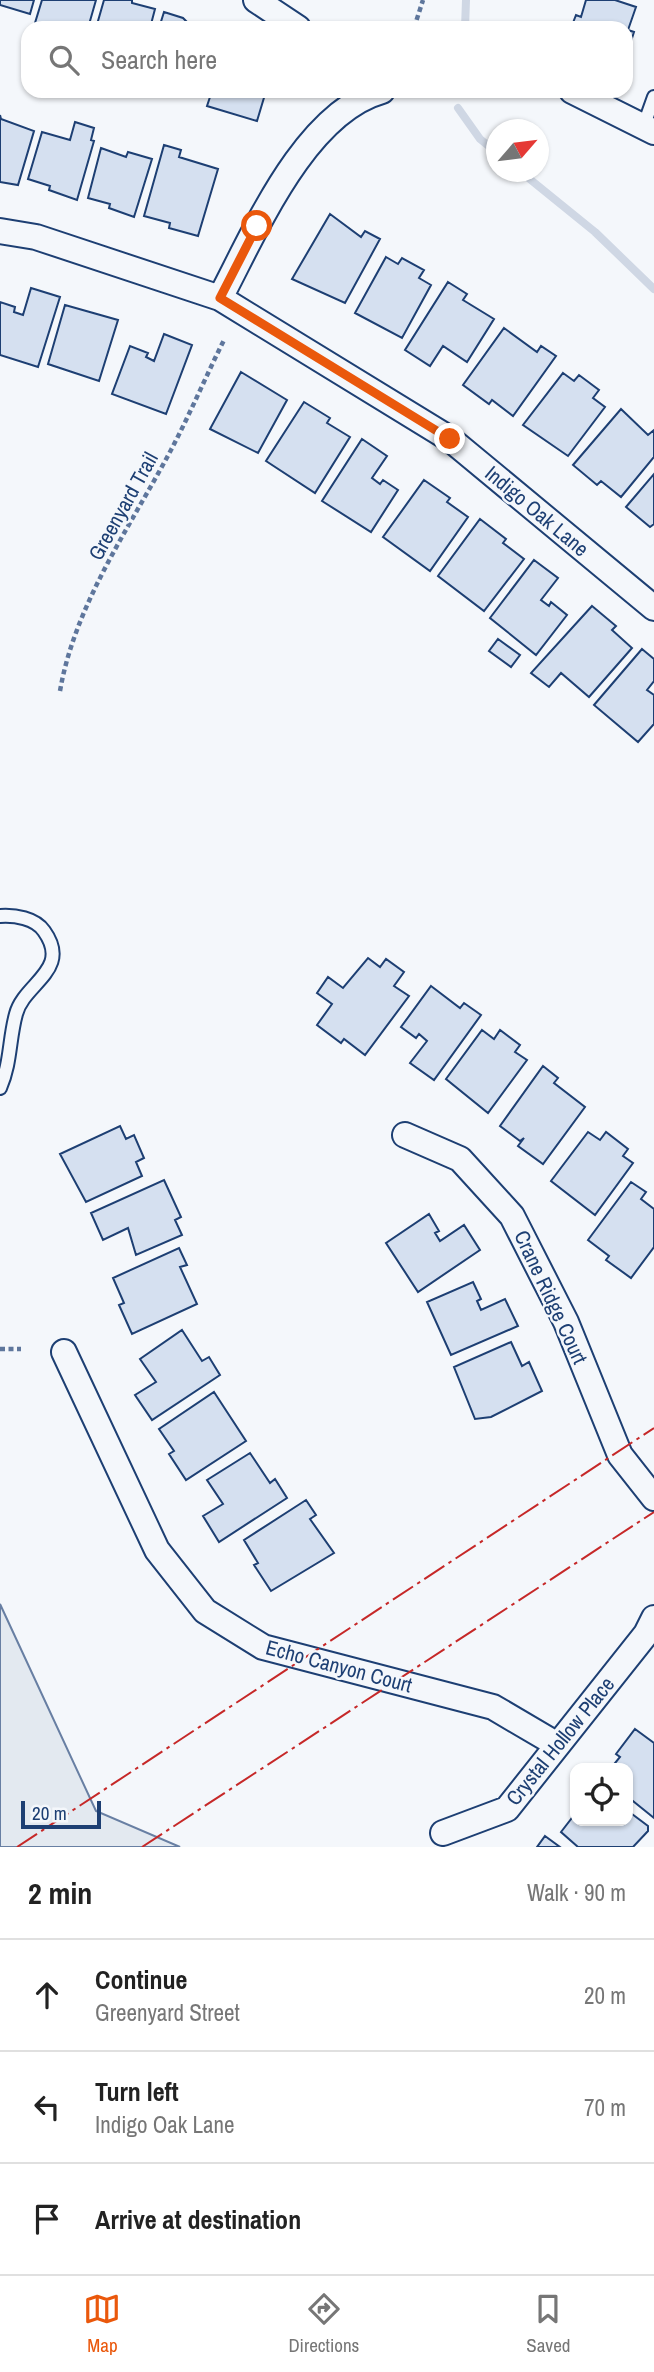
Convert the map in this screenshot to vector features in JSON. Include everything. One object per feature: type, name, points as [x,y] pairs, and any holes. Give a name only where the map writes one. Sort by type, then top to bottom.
[{"type":"street","points":[[256,0],[288,21]]},
{"type":"street","points":[[220,298],[281,180],[312,141],[361,98]]},
{"type":"street","points":[[586,98],[649,129]]},
{"type":"street","name":"Indigo Oak Lane","points":[[0,231],[36,237],[220,298],[450,439],[654,608]]},
{"type":"street","name":"Crane Ridge Court","points":[[405,1135],[460,1159],[512,1216],[566,1322],[620,1455],[654,1498]]},
{"type":"street","name":"Echo Canyon Court","points":[[64,1352],[157,1550],[205,1611],[263,1647],[493,1707],[556,1744]]},
{"type":"street","name":"Crystal Hollow Place","points":[[443,1833],[507,1809],[646,1634],[654,1618]]},
{"type":"lane","points":[[649,129],[654,97]]},
{"type":"lane","points":[[0,916],[32,920],[42,927],[53,950],[51,964],[22,1000],[16,1014],[13,1045],[0,1088]]},
{"type":"path","points":[[416,21],[423,0]]},
{"type":"path","name":"Greenyard Trail","points":[[60,691],[67,651],[130,524],[170,452],[223,340]]},
{"type":"path","points":[[0,1349],[21,1349]]},
{"type":"shaded area","points":[[0,1604],[96,1811],[180,1847],[0,1847]]},
{"type":"building","points":[[0,0],[34,0],[30,14],[0,5]]},
{"type":"building","points":[[42,0],[96,0],[90,21],[36,21]]},
{"type":"building","points":[[104,0],[132,0],[132,3],[155,9],[152,21],[98,21]]},
{"type":"building","points":[[586,0],[615,0],[636,7],[631,21],[574,21],[576,15],[581,17]]},
{"type":"building","points":[[164,12],[186,21],[161,21]]},
{"type":"building","points":[[210,98],[264,98],[257,121],[207,106]]},
{"type":"building","points":[[0,115],[1,119],[34,131],[18,185],[0,182]]},
{"type":"building","points":[[75,122],[94,128],[91,140],[94,141],[77,200],[49,190],[50,186],[28,179],[42,132],[70,140]]},
{"type":"building","points":[[164,145],[181,150],[179,157],[218,169],[198,236],[169,228],[170,223],[144,216]]},
{"type":"building","points":[[101,148],[126,157],[128,152],[152,159],[134,217],[109,208],[110,204],[88,198]]},
{"type":"building","points":[[330,214],[361,237],[365,231],[380,239],[345,303],[292,279]]},
{"type":"building","points":[[386,257],[398,264],[402,258],[424,270],[419,278],[431,285],[402,338],[355,313]]},
{"type":"building","points":[[448,282],[467,294],[463,300],[494,319],[467,362],[443,346],[430,366],[405,350]]},
{"type":"building","points":[[31,288],[60,297],[38,367],[0,355],[0,302],[15,307],[14,312],[23,315]]},
{"type":"building","points":[[65,305],[118,320],[99,381],[48,364]]},
{"type":"building","points":[[504,328],[537,352],[541,346],[556,356],[513,416],[492,400],[489,404],[463,385]]},
{"type":"building","points":[[164,334],[192,345],[166,414],[112,394],[130,346],[148,353],[146,357],[154,361]]},
{"type":"building","points":[[241,372],[287,400],[258,453],[210,429]]},
{"type":"building","points":[[563,373],[574,381],[579,375],[599,390],[593,398],[605,407],[568,456],[523,425]]},
{"type":"building","points":[[304,402],[330,418],[327,423],[350,437],[315,493],[266,461]]},
{"type":"building","points":[[621,409],[648,435],[654,430],[654,457],[621,497],[601,481],[597,485],[573,465]]},
{"type":"building","points":[[362,439],[387,456],[372,478],[380,484],[383,480],[398,490],[371,532],[322,501]]},
{"type":"building","points":[[654,474],[654,524],[650,527],[626,507]]},
{"type":"building","points":[[424,480],[450,498],[447,502],[468,517],[430,571],[383,537]]},
{"type":"building","points":[[480,519],[506,539],[503,543],[524,559],[484,611],[438,576]]},
{"type":"building","points":[[534,560],[558,578],[541,600],[549,606],[551,602],[567,615],[536,655],[490,618]]},
{"type":"building","points":[[592,606],[616,626],[612,630],[632,648],[589,697],[561,673],[549,687],[531,673]]},
{"type":"building","points":[[498,639],[520,655],[511,667],[489,651]]},
{"type":"building","points":[[642,649],[654,659],[654,681],[647,690],[654,695],[654,724],[638,742],[594,705]]},
{"type":"building","points":[[368,958],[380,967],[386,959],[404,972],[394,986],[409,996],[365,1055],[344,1039],[341,1043],[317,1025],[332,1004],[317,993],[328,977],[343,988]]},
{"type":"building","points":[[431,986],[460,1008],[464,1003],[481,1015],[434,1080],[410,1063],[427,1041],[419,1034],[416,1038],[401,1027]]},
{"type":"building","points":[[482,1030],[494,1039],[500,1030],[520,1045],[515,1052],[527,1060],[488,1113],[446,1079]]},
{"type":"building","points":[[543,1066],[558,1078],[554,1083],[585,1107],[543,1164],[518,1146],[524,1138],[520,1141],[500,1126]]},
{"type":"building","points":[[120,1126],[126,1139],[134,1135],[144,1158],[136,1162],[142,1176],[86,1202],[60,1154]]},
{"type":"building","points":[[588,1132],[600,1140],[606,1132],[628,1149],[623,1156],[633,1163],[595,1215],[551,1181]]},
{"type":"building","points":[[164,1180],[181,1217],[175,1220],[182,1235],[136,1255],[128,1228],[103,1240],[91,1213]]},
{"type":"building","points":[[631,1182],[646,1192],[641,1199],[654,1209],[654,1247],[631,1278],[606,1260],[609,1256],[588,1240]]},
{"type":"building","points":[[429,1214],[439,1231],[435,1233],[440,1241],[464,1225],[480,1250],[418,1292],[386,1243]]},
{"type":"building","points":[[179,1248],[187,1265],[180,1267],[197,1304],[132,1334],[119,1305],[124,1303],[113,1278]]},
{"type":"building","points":[[473,1282],[481,1299],[477,1301],[481,1310],[505,1299],[518,1326],[451,1355],[427,1302]]},
{"type":"building","points":[[182,1330],[202,1361],[209,1357],[220,1375],[152,1420],[135,1395],[156,1382],[140,1359]]},
{"type":"building","points":[[511,1342],[522,1366],[529,1362],[542,1391],[491,1417],[475,1419],[454,1367]]},
{"type":"building","points":[[214,1392],[246,1441],[186,1480],[169,1454],[174,1451],[159,1429]]},
{"type":"building","points":[[250,1453],[270,1483],[275,1479],[287,1498],[219,1542],[203,1516],[223,1504],[207,1480]]},
{"type":"building","points":[[306,1500],[316,1515],[310,1519],[334,1553],[271,1591],[254,1565],[258,1563],[244,1540]]},
{"type":"building","points":[[635,1729],[654,1743],[654,1818],[633,1801],[633,1763],[615,1763],[620,1757],[616,1754]]},
{"type":"building","points":[[633,1815],[648,1826],[648,1831],[633,1847],[578,1847],[561,1832],[570,1820],[570,1826],[633,1826]]},
{"type":"building","points":[[545,1836],[560,1847],[537,1847]]},
{"type":"waterway","points":[[465,21],[466,0]]},
{"type":"waterway","points":[[458,108],[486,144]]},
{"type":"waterway","points":[[533,182],[595,232],[654,289]]},
{"type":"power","points":[[17,1847],[654,1428]]},
{"type":"power","points":[[142,1847],[654,1512]]},
{"type":"route","points":[[257,226],[220,298],[450,439]]}]
